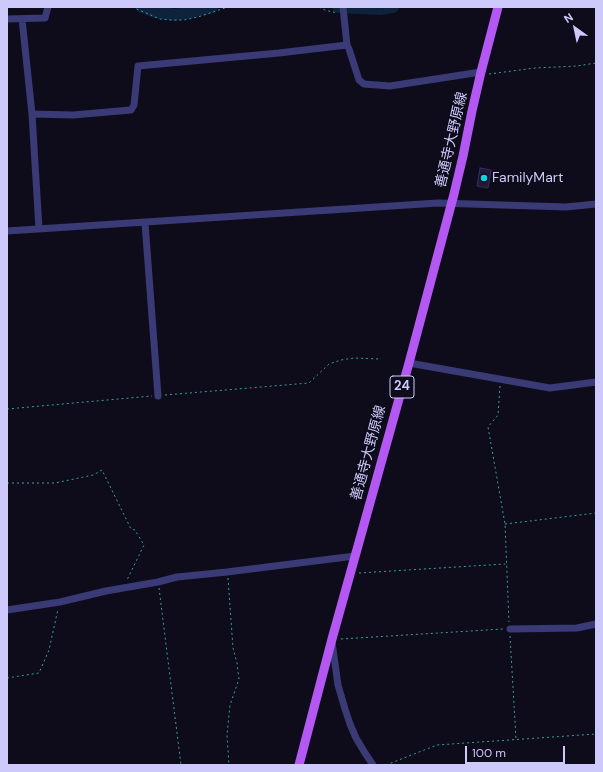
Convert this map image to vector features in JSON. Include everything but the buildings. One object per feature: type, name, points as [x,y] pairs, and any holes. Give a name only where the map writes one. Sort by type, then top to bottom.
[{"type":"main road","name":"善通寺大野原線","points":[[299,765],[332,639],[452,203],[481,72],[498,7]]},
{"type":"street","points":[[7,19],[45,18],[48,7]]},
{"type":"street","points":[[344,11],[347,45],[359,80],[364,84],[390,86],[481,72]]},
{"type":"street","points":[[22,19],[32,114],[39,229]]},
{"type":"street","points":[[32,114],[73,115],[131,110],[134,105],[138,66],[347,45]]},
{"type":"street","points":[[7,231],[452,203],[566,207],[596,204]]},
{"type":"street","points":[[145,223],[158,396]]},
{"type":"street","points":[[409,363],[550,388],[596,382]]},
{"type":"street","points":[[7,610],[60,602],[177,577],[355,556]]},
{"type":"street","points":[[510,629],[577,628],[596,624]]},
{"type":"street","points":[[332,639],[338,685],[345,709],[356,738],[373,765]]},
{"type":"path","points":[[132,7],[160,19],[172,20],[184,20],[198,17],[228,7]]},
{"type":"path","points":[[319,7],[325,10],[344,11]]},
{"type":"path","points":[[481,72],[488,74],[535,68],[577,66],[596,62]]},
{"type":"path","points":[[7,409],[309,383],[329,364],[354,358],[379,359]]},
{"type":"path","points":[[500,379],[498,414],[488,427],[505,524],[516,739]]},
{"type":"path","points":[[7,483],[55,483],[93,475],[102,470],[131,528],[135,530],[144,545],[124,588]]},
{"type":"path","points":[[505,524],[596,513]]},
{"type":"path","points":[[351,573],[506,564]]},
{"type":"path","points":[[227,572],[233,648],[239,679],[230,705],[227,735],[230,765]]},
{"type":"path","points":[[158,582],[181,765]]},
{"type":"path","points":[[7,678],[39,673],[50,650],[60,602]]},
{"type":"path","points":[[332,639],[510,629]]},
{"type":"path","points":[[386,765],[437,745],[596,734]]},
{"type":"waterway","points":[[142,7],[155,12],[174,15],[212,7]]},
{"type":"waterway","points":[[338,7],[380,9],[393,7]]},
{"type":"place","name":"FamilyMart","points":[[484,178]]}]
